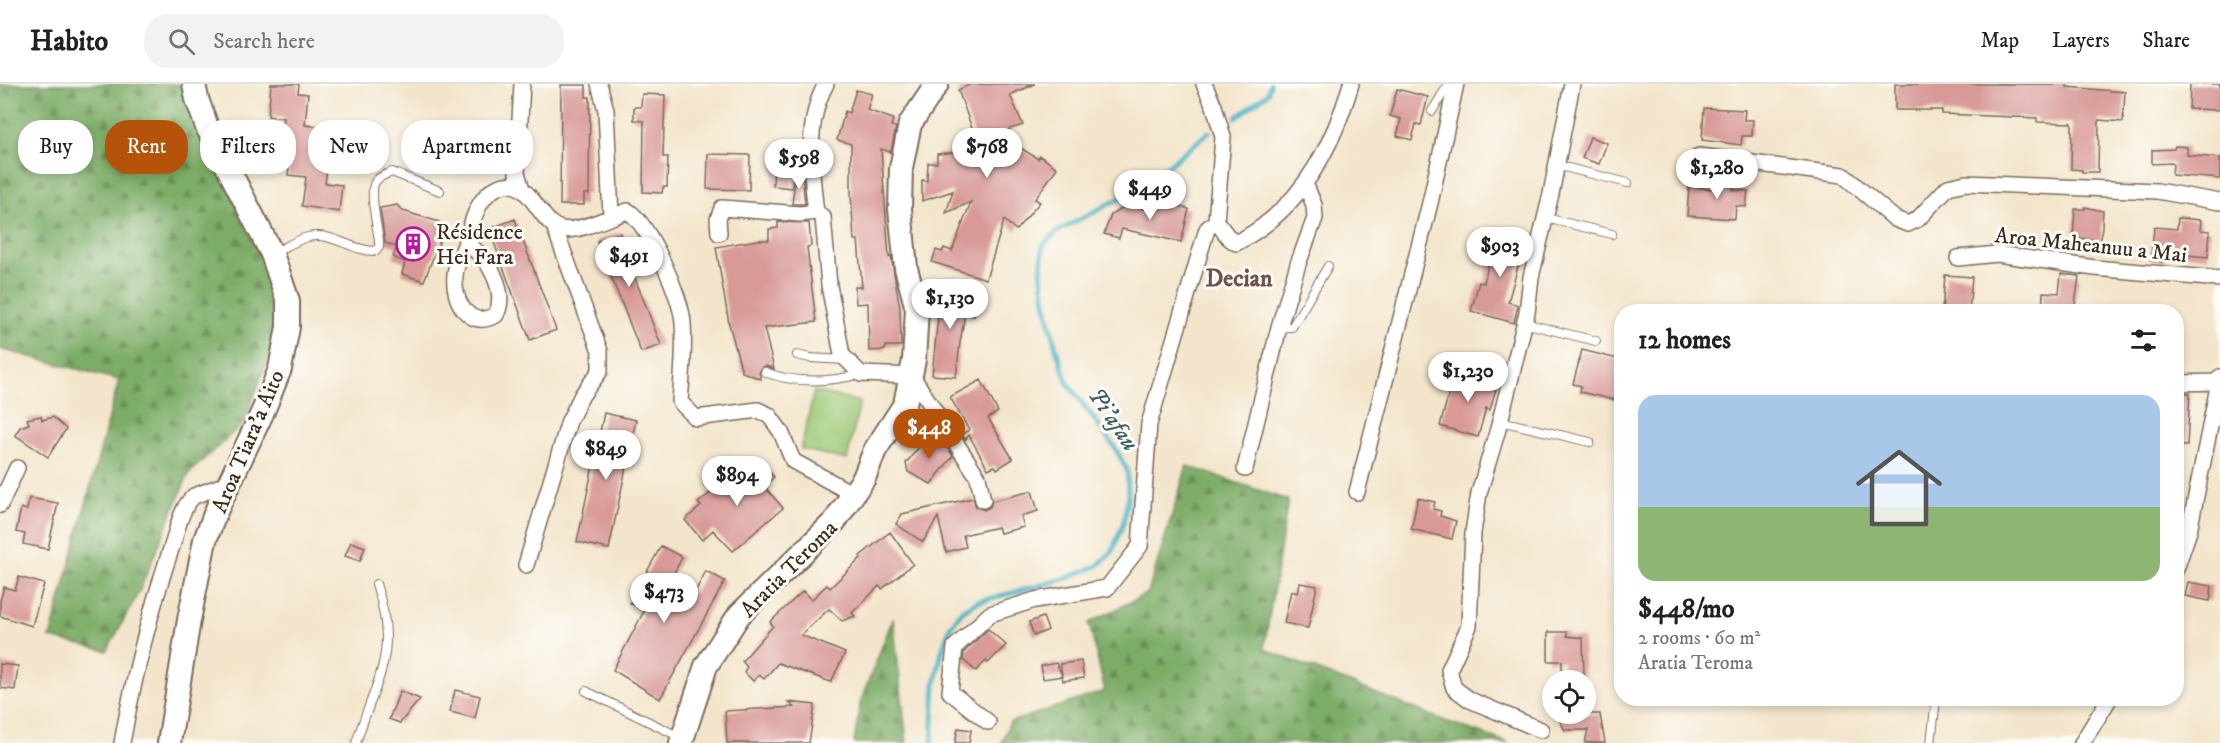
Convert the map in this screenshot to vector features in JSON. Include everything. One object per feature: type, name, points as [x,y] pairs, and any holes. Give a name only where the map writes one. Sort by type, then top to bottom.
[{"type":"main road","name":"Aroa Tiara'a Aito","points":[[169,743],[189,620],[206,540],[217,509],[264,409],[280,369],[288,327],[288,301],[272,254],[207,127],[196,99],[194,84]]},
{"type":"main road","name":"Aratia Teroma","points":[[682,741],[706,666],[739,615],[836,521],[864,478],[875,450],[905,404],[912,376],[917,337],[917,309],[906,268],[900,209],[901,168],[910,124],[937,84]]},
{"type":"street","points":[[522,84],[517,173],[522,189]]},
{"type":"street","points":[[599,84],[606,110],[611,216]]},
{"type":"street","points":[[826,84],[819,96],[813,129],[813,185],[816,212],[823,218],[833,315],[842,355],[861,374],[912,376],[978,477],[983,500]]},
{"type":"street","points":[[988,722],[950,692],[955,647],[990,614],[1035,600],[1107,588],[1140,546],[1149,424],[1207,230],[1216,220],[1223,137],[1214,106],[1204,84]]},
{"type":"street","points":[[1357,492],[1427,214],[1456,84]]},
{"type":"street","points":[[1541,730],[1470,700],[1454,688],[1449,670],[1469,626],[1473,533],[1479,493],[1500,421],[1524,323],[1531,277],[1572,84]]},
{"type":"street","points":[[1216,220],[1228,238],[1236,243],[1253,234],[1294,199],[1325,151],[1342,115],[1349,87]]},
{"type":"street","points":[[1699,156],[1843,176],[1895,219],[1908,224],[1918,219],[1948,187],[1966,183],[2157,191],[2220,202]]},
{"type":"street","points":[[1245,469],[1279,327],[1315,218],[1314,205],[1305,183]]},
{"type":"street","points":[[466,244],[483,255],[498,290],[501,305],[496,315],[490,318],[480,320],[471,317],[461,308],[457,299],[455,280],[457,263],[466,244],[475,212],[487,194],[499,187],[512,184],[522,189],[554,226],[600,351],[600,371],[582,395],[569,421],[526,565]]},
{"type":"street","points":[[719,233],[718,219],[722,208],[800,214],[816,212]]},
{"type":"street","name":"Aratia Teroma","points":[[554,226],[562,230],[575,229],[628,211],[637,217],[651,239],[677,297],[684,322],[680,402],[696,418],[758,410],[765,412],[781,432],[793,461],[842,488],[853,497]]},
{"type":"street","name":"Aroa Maheanuu a Mai","points":[[1958,258],[1997,254],[2095,268],[2220,279]]},
{"type":"street","points":[[2184,382],[2219,380],[2184,544]]},
{"type":"street","points":[[0,505],[4,486],[17,468]]},
{"type":"street","points":[[122,743],[134,677],[153,605],[180,521],[189,500],[194,496],[229,483]]},
{"type":"street","points":[[2082,743],[2105,706]]},
{"type":"lane","points":[[1432,111],[1449,84]]},
{"type":"lane","points":[[1556,165],[1628,183]]},
{"type":"lane","points":[[272,254],[307,237],[320,236],[368,251],[376,251],[379,247],[379,240],[373,189],[376,180],[392,172],[440,191]]},
{"type":"lane","points":[[1545,218],[1612,234]]},
{"type":"lane","points":[[1279,327],[1292,327],[1328,266]]},
{"type":"lane","points":[[1524,323],[1596,341]]},
{"type":"lane","points":[[797,355],[846,360]]},
{"type":"lane","points":[[765,372],[776,376],[820,380],[843,379],[861,374]]},
{"type":"lane","points":[[1500,421],[1590,442]]},
{"type":"lane","points":[[356,743],[374,697],[387,644],[387,621],[376,584]]},
{"type":"lane","name":"Aratia Teroma","points":[[586,691],[682,741]]},
{"type":"lane","points":[[1931,743],[1935,706]]},
{"type":"green space","points":[[0,84],[186,84],[201,120],[200,174],[223,174],[240,217],[277,285],[276,339],[244,423],[189,473],[139,592],[107,651],[50,638],[119,380],[0,349]]},
{"type":"green space","points":[[814,391],[860,402],[847,460],[801,449]]},
{"type":"green space","points":[[1187,466],[1288,500],[1264,649],[1448,722],[1509,743],[1001,743],[1010,722],[1105,691],[1089,623],[1148,593]]},
{"type":"green space","points":[[893,618],[907,743],[854,743],[861,700]]},
{"type":"building","points":[[271,84],[299,84],[298,93],[308,94],[305,125],[308,125],[308,174],[326,174],[325,183],[342,185],[339,212],[302,206],[306,177],[288,175],[296,174],[296,120],[268,116]]},
{"type":"building","points":[[971,84],[1035,84],[1010,95],[1023,125],[997,133],[1057,168],[1035,199],[1040,202],[1016,230],[1004,220],[986,279],[932,262],[936,250],[942,252],[944,248],[952,251],[971,202],[946,213],[953,191],[922,201],[922,180],[927,181],[928,163],[937,163],[937,154],[980,150],[958,90]]},
{"type":"building","points":[[1895,84],[2067,84],[2067,87],[2125,92],[2123,122],[2099,120],[2098,172],[2082,172],[2082,170],[2071,169],[2072,123],[2037,122],[2037,118],[1942,114],[1942,110],[1895,110]]},
{"type":"building","points":[[2190,84],[2220,84],[2220,110],[2189,109]]},
{"type":"building","points":[[561,85],[586,85],[586,97],[590,97],[589,194],[584,194],[584,205],[560,205]]},
{"type":"building","points":[[1397,89],[1428,97],[1421,125],[1416,124],[1412,140],[1397,136],[1401,119],[1390,116]]},
{"type":"building","points":[[856,90],[872,94],[867,110],[893,119],[891,126],[896,127],[891,152],[881,149],[889,257],[891,256],[900,308],[901,346],[886,346],[885,350],[869,351],[868,303],[856,304],[855,287],[862,287],[858,240],[854,240],[851,144],[837,140],[845,111],[849,113]]},
{"type":"building","points":[[642,94],[665,95],[663,157],[668,157],[667,187],[663,187],[662,193],[643,192],[644,121],[634,120],[634,107],[641,107]]},
{"type":"building","points":[[1704,108],[1745,110],[1744,120],[1753,120],[1752,136],[1742,136],[1741,145],[1702,140]]},
{"type":"building","points":[[1590,137],[1607,143],[1599,164],[1582,158]]},
{"type":"building","points":[[2175,146],[2187,147],[2187,155],[2220,158],[2220,179],[2172,175],[2173,163],[2152,164],[2152,150],[2174,149]]},
{"type":"building","points":[[708,154],[750,155],[749,190],[707,189]]},
{"type":"building","points":[[774,164],[794,166],[792,188],[773,186]]},
{"type":"building","points":[[796,172],[802,173],[805,204],[792,204]]},
{"type":"building","points":[[1716,175],[1734,176],[1733,190],[1748,191],[1746,207],[1736,206],[1735,219],[1687,216],[1689,187],[1715,189]]},
{"type":"building","points":[[1151,199],[1189,209],[1181,242],[1122,229],[1119,238],[1104,234],[1111,215],[1128,204],[1148,210]]},
{"type":"building","name":"Résidence Hei Fara","points":[[397,205],[403,211],[439,222],[445,227],[424,281],[402,274],[405,262],[393,257],[397,247],[385,243],[380,208]]},
{"type":"building","points":[[2085,207],[2103,211],[2101,240],[2073,238],[2075,209],[2085,209]]},
{"type":"building","points":[[2178,218],[2201,220],[2200,230],[2210,231],[2208,257],[2165,253],[2164,262],[2151,260],[2154,227],[2177,229]]},
{"type":"building","points":[[515,219],[556,330],[530,340],[489,229]]},
{"type":"building","points":[[778,222],[809,223],[811,246],[807,247],[816,322],[764,328],[774,369],[762,367],[759,373],[761,379],[742,372],[729,324],[716,247],[769,240],[769,229],[778,228]]},
{"type":"building","points":[[1496,230],[1526,238],[1508,302],[1518,305],[1514,323],[1471,311],[1479,282],[1484,283]]},
{"type":"building","points":[[620,233],[625,244],[631,241],[642,269],[633,273],[661,345],[641,352],[597,241]]},
{"type":"building","points":[[2061,274],[2079,276],[2075,304],[2042,304],[2043,292],[2059,293]]},
{"type":"building","points":[[1945,275],[1972,277],[1970,304],[1943,304]]},
{"type":"building","points":[[936,289],[977,299],[974,316],[965,314],[956,377],[932,375],[939,307],[933,305]]},
{"type":"building","points":[[1582,350],[1614,358],[1614,400],[1580,392],[1581,386],[1573,384]]},
{"type":"building","points":[[1455,370],[1498,382],[1490,410],[1486,408],[1478,437],[1440,426]]},
{"type":"building","points":[[981,380],[998,412],[988,418],[1013,459],[997,469],[995,466],[988,469],[969,435],[965,440],[962,434],[969,430],[950,397]]},
{"type":"building","points":[[2184,393],[2190,393],[2187,446],[2184,446]]},
{"type":"building","points":[[604,413],[636,420],[609,549],[577,542]]},
{"type":"building","points":[[41,416],[42,420],[53,417],[66,429],[48,457],[15,435],[20,427],[29,424],[27,419]]},
{"type":"building","points":[[928,436],[939,445],[943,441],[953,456],[931,484],[908,472],[906,463]]},
{"type":"building","points":[[757,458],[774,477],[764,486],[783,508],[733,551],[713,530],[702,540],[685,520],[701,506],[698,503],[722,483],[724,486]]},
{"type":"building","points":[[1032,491],[1038,511],[1021,516],[1024,527],[1000,533],[998,527],[963,535],[966,547],[946,552],[938,517],[923,542],[896,524],[902,514],[973,498],[976,507],[984,510],[990,507],[992,501]]},
{"type":"building","points":[[29,498],[58,503],[48,549],[23,544],[25,534],[16,532],[21,508],[27,510]]},
{"type":"building","points":[[1418,498],[1435,502],[1433,509],[1441,511],[1440,516],[1456,521],[1452,539],[1411,529]]},
{"type":"building","points":[[890,532],[913,564],[882,589],[879,586],[852,613],[855,616],[842,621],[829,609],[801,635],[845,653],[831,682],[778,663],[764,679],[759,675],[753,681],[744,672],[747,667],[742,661],[773,626],[770,622],[803,591],[811,600],[827,585],[830,588],[861,558],[860,556]]},
{"type":"building","points":[[351,542],[365,547],[360,561],[345,556]]},
{"type":"building","points":[[661,546],[682,557],[669,583],[694,594],[706,571],[725,581],[660,699],[613,670],[644,611],[630,603]]},
{"type":"building","points":[[19,577],[44,584],[32,626],[0,616],[0,601],[4,587],[15,590]]},
{"type":"building","points":[[2188,582],[2212,586],[2210,601],[2185,596]]},
{"type":"building","points":[[1300,583],[1317,586],[1308,628],[1284,623],[1291,591],[1298,593]]},
{"type":"building","points":[[1043,617],[1048,630],[1034,636],[1029,622]]},
{"type":"building","points":[[988,629],[1006,645],[988,663],[986,661],[976,671],[963,660],[964,652]]},
{"type":"building","points":[[1548,632],[1567,632],[1567,636],[1583,638],[1584,670],[1562,670],[1562,661],[1548,661]]},
{"type":"building","points":[[1081,661],[1084,678],[1063,681],[1062,676],[1043,679],[1041,666],[1056,663],[1062,675],[1060,664]]},
{"type":"building","points":[[0,664],[18,666],[15,690],[0,688]]},
{"type":"building","points":[[455,690],[480,696],[475,718],[450,712]]},
{"type":"building","points":[[400,691],[420,699],[400,723],[389,719]]},
{"type":"building","points":[[788,702],[815,705],[809,743],[727,743],[725,711],[794,707]]},
{"type":"building","points":[[1596,714],[1600,714],[1605,743],[1585,743],[1588,730],[1565,730],[1562,724],[1596,724]]},
{"type":"building","points":[[958,728],[971,730],[969,743],[955,743]]},
{"type":"waterway","name":"Pi'afau","points":[[1236,118],[1268,93],[1270,84]]},
{"type":"waterway","name":"Pi'afau","points":[[932,743],[935,683],[942,651],[950,627],[962,611],[977,602],[1064,579],[1097,566],[1112,552],[1124,521],[1128,495],[1127,470],[1115,448],[1067,382],[1045,302],[1041,271],[1043,245],[1058,231],[1143,186],[1209,132]]},
{"type":"place","name":"Résidence Hei Fara","points":[[413,244]]},
{"type":"district","name":"Decian","points":[[1239,278]]}]
